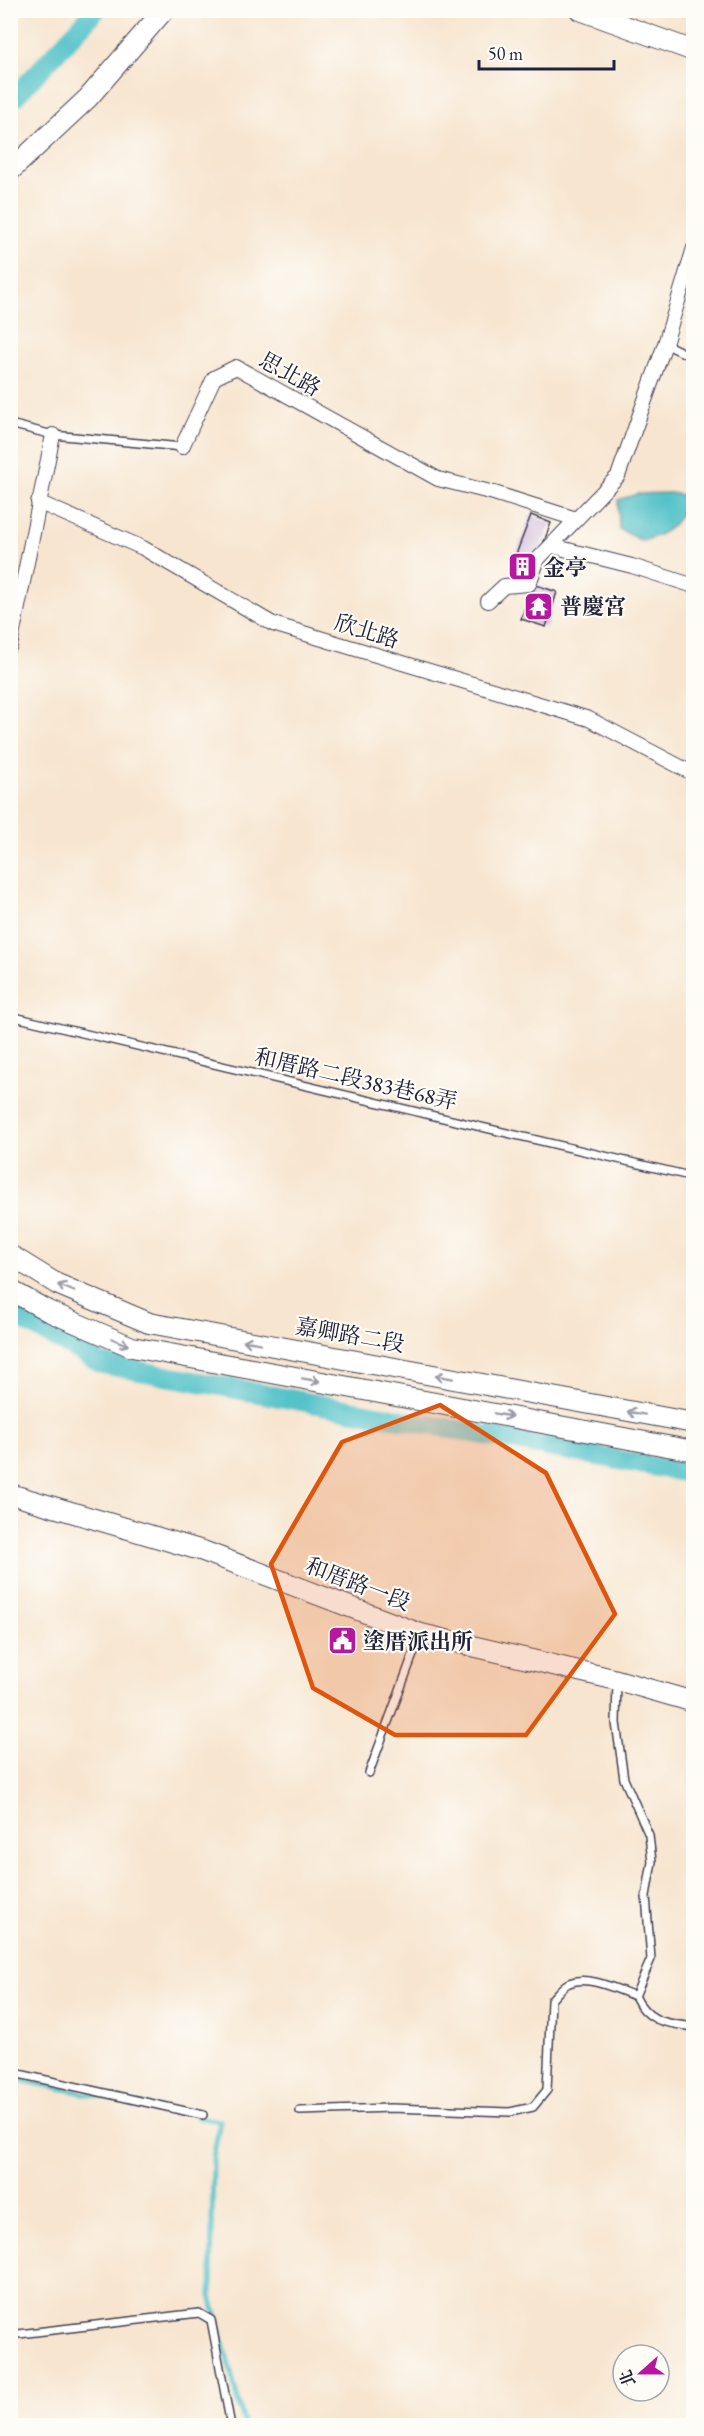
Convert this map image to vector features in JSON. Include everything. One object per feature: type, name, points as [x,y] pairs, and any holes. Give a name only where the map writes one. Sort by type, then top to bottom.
[{"type":"street","points":[[10,171],[88,98],[164,10]]},
{"type":"street","points":[[580,10],[693,51]]},
{"type":"street","points":[[488,601],[504,586],[529,584],[538,559],[618,476],[665,344],[693,248]]},
{"type":"street","name":"思北路","points":[[182,447],[214,378],[236,368],[438,479],[576,519]]},
{"type":"street","points":[[10,646],[53,435]]},
{"type":"street","name":"欣北路","points":[[39,502],[143,548],[273,624],[589,719],[693,774]]},
{"type":"street","points":[[552,546],[632,566],[693,586]]},
{"type":"street","name":"嘉卿路二段","points":[[10,1255],[57,1284],[149,1323],[693,1423]]},
{"type":"street","points":[[10,1290],[48,1311],[132,1347],[693,1451]]},
{"type":"street","name":"和厝路一段","points":[[10,1494],[203,1551],[421,1634],[617,1680],[693,1702]]},
{"type":"lane","points":[[665,344],[693,358]]},
{"type":"lane","name":"思北路","points":[[10,424],[53,435],[182,447]]},
{"type":"lane","name":"和厝路二段383巷68弄","points":[[10,1016],[693,1177]]},
{"type":"lane","points":[[369,1773],[421,1634]]},
{"type":"lane","points":[[617,1680],[616,1724],[624,1779],[649,1835],[652,1862],[646,1896],[651,1959],[635,1996]]},
{"type":"lane","points":[[300,2111],[391,2108],[510,2112],[533,2107],[547,2090],[551,2000],[567,1984],[598,1983],[635,1996],[641,2009],[657,2021],[693,2027]]},
{"type":"lane","points":[[10,2072],[203,2115]]},
{"type":"lane","points":[[10,2335],[199,2313],[211,2320],[231,2426]]},
{"type":"highlighted area","points":[[440,1405],[546,1473],[615,1614],[526,1735],[395,1735],[313,1688],[271,1564],[342,1442]]},
{"type":"water","points":[[670,493],[692,496],[678,519],[661,534],[643,541],[619,529],[618,500],[637,494]]},
{"type":"building","points":[[531,515],[551,523],[535,565],[515,557]]},
{"type":"building","name":"金亭","points":[[522,562],[527,567],[522,572],[517,567]]},
{"type":"building","name":"普慶宮","points":[[533,584],[557,592],[546,627],[521,619]]},
{"type":"waterway","points":[[10,102],[96,10]]},
{"type":"waterway","points":[[10,1313],[102,1364],[694,1474]]},
{"type":"waterway","points":[[10,2078],[176,2112]]},
{"type":"waterway","points":[[197,2117],[220,2121],[213,2158],[211,2296],[245,2426]]},
{"type":"place","name":"金亭","points":[[522,567]]},
{"type":"place","name":"普慶宮","points":[[539,606]]},
{"type":"place","name":"塗厝派出所","points":[[342,1641]]}]
